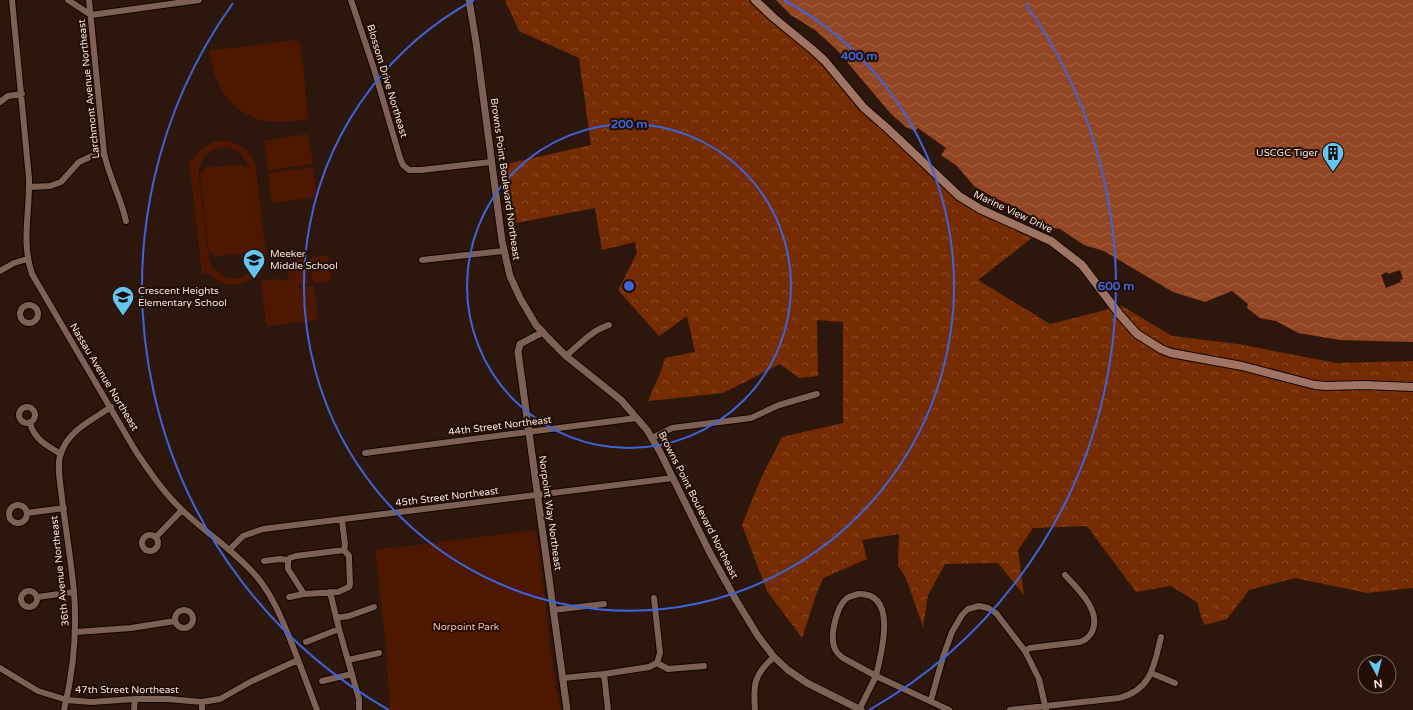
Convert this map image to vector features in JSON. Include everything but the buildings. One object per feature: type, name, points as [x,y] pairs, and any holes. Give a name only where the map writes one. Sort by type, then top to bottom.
[{"type":"main road","name":"Marine View Drive","points":[[756,0],[774,18],[814,50],[864,108],[888,128],[959,196],[980,209],[1051,241],[1082,265],[1129,326],[1145,340],[1160,349],[1193,358],[1242,366],[1315,385],[1413,387]]},
{"type":"street","name":"Nassau Avenue Northeast","points":[[12,0],[30,187],[26,241],[27,259],[34,279],[153,478],[182,510],[229,550],[256,576],[268,594],[282,620],[317,710]]},
{"type":"street","points":[[68,0],[91,15],[197,0]]},
{"type":"street","name":"Larchmont Avenue Northeast","points":[[89,0],[104,153],[126,221]]},
{"type":"street","name":"Blossom Drive Northeast","points":[[351,0],[374,69],[400,158],[406,168],[409,170],[420,170],[491,162]]},
{"type":"street","name":"Browns Point Boulevard Northeast","points":[[469,0],[476,42],[503,251],[510,276],[520,298],[530,316],[543,332],[566,356],[612,393],[637,418],[652,438],[710,553],[736,600],[758,636],[774,657],[788,670],[807,683],[860,710]]},
{"type":"street","points":[[0,102],[8,96],[22,94]]},
{"type":"street","points":[[30,187],[50,186],[61,182],[79,162],[92,156],[104,153]]},
{"type":"street","points":[[422,260],[503,251]]},
{"type":"street","points":[[0,271],[14,263],[27,259]]},
{"type":"street","points":[[36,309],[48,301]]},
{"type":"street","points":[[566,356],[591,334],[597,330],[610,326]]},
{"type":"street","name":"Norpoint Way Northeast","points":[[543,332],[520,344],[518,352],[567,710]]},
{"type":"street","points":[[652,438],[672,428],[751,418],[779,405],[817,394]]},
{"type":"street","points":[[30,423],[34,432],[42,443],[60,454],[67,441],[75,431],[111,407]]},
{"type":"street","name":"44th Street Northeast","points":[[365,453],[637,418]]},
{"type":"street","name":"36th Avenue Northeast","points":[[60,454],[60,472],[74,592],[76,632],[64,710]]},
{"type":"street","name":"45th Street Northeast","points":[[229,550],[243,536],[263,529],[673,478]]},
{"type":"street","points":[[27,513],[64,508]]},
{"type":"street","points":[[156,537],[182,510]]},
{"type":"street","points":[[289,597],[345,590],[349,587],[349,556],[344,550],[345,545],[342,520]]},
{"type":"street","points":[[264,561],[280,559],[288,560],[296,556],[344,550]]},
{"type":"street","points":[[288,560],[288,569],[304,594]]},
{"type":"street","points":[[1024,651],[1030,648],[1080,642],[1087,638],[1091,633],[1095,624],[1091,607],[1066,575]]},
{"type":"street","points":[[38,597],[74,592]]},
{"type":"street","points":[[330,592],[352,674],[359,710]]},
{"type":"street","points":[[860,710],[876,676],[883,645],[884,617],[875,600],[866,595],[858,594],[846,598],[841,605],[833,631],[834,646],[843,658],[876,676],[931,700],[949,710]]},
{"type":"street","points":[[563,678],[604,674],[649,667],[656,663],[660,653],[654,598]]},
{"type":"street","points":[[553,610],[604,604]]},
{"type":"street","points":[[931,700],[947,644],[957,623],[968,609],[978,606],[993,611],[1024,651],[1039,679],[1045,708]]},
{"type":"street","points":[[336,618],[349,616],[374,607]]},
{"type":"street","points":[[76,632],[131,628],[176,621]]},
{"type":"street","points":[[306,642],[339,629]]},
{"type":"street","points":[[1010,710],[1045,708],[1124,697],[1132,694],[1141,688],[1151,673],[1161,637]]},
{"type":"street","points":[[348,660],[378,653]]},
{"type":"street","points":[[755,710],[754,684],[757,675],[774,657]]},
{"type":"street","name":"47th Street Northeast","points":[[0,668],[38,691],[66,700],[91,702],[135,699],[168,699],[202,702],[220,699],[252,681],[298,660]]},
{"type":"street","points":[[656,663],[668,669],[704,666]]},
{"type":"street","points":[[1151,673],[1175,683]]},
{"type":"street","points":[[322,681],[352,674]]},
{"type":"street","points":[[604,674],[608,710]]},
{"type":"street","points":[[134,710],[135,699]]},
{"type":"street","points":[[202,702],[202,710]]},
{"type":"green space","points":[[505,0],[758,0],[899,139],[980,209],[1037,234],[978,280],[1050,324],[1122,306],[1172,336],[1238,344],[1336,363],[1413,361],[1413,588],[1367,593],[1295,578],[1249,590],[1227,619],[1204,625],[1197,602],[1171,586],[1136,592],[1087,526],[1033,528],[1018,550],[1024,595],[998,563],[945,564],[928,595],[923,627],[906,578],[898,566],[899,534],[862,540],[867,559],[823,578],[802,638],[767,591],[742,525],[762,476],[782,437],[843,423],[843,322],[817,320],[818,376],[799,378],[780,364],[723,393],[648,401],[665,358],[695,352],[687,316],[659,336],[618,290],[637,253],[635,242],[602,250],[595,208],[510,224],[502,165],[591,145],[579,58],[519,31]]},
{"type":"green space","points":[[294,40],[299,42],[301,46],[308,119],[282,122],[263,121],[239,110],[222,90],[216,78],[209,51]]},
{"type":"green space","points":[[308,134],[313,164],[268,170],[264,141]]},
{"type":"green space","points":[[230,141],[239,145],[247,151],[253,159],[256,169],[266,253],[264,263],[259,272],[244,282],[235,284],[226,284],[217,280],[209,273],[202,274],[189,160],[194,159],[199,152],[211,143]],"holes":[[[222,147],[228,147],[241,153],[248,165],[259,255],[256,264],[245,276],[229,278],[221,275],[214,269],[209,261],[199,170],[206,154],[211,151]]]},
{"type":"green space","points":[[243,164],[243,167],[248,167],[258,248],[253,248],[254,252],[214,257],[214,253],[209,254],[200,173],[204,172],[204,168]]},
{"type":"green space","points":[[313,167],[317,197],[272,203],[268,173]]},
{"type":"green space","points":[[328,255],[332,281],[313,283],[309,258]]},
{"type":"green space","points":[[305,258],[308,284],[298,286],[300,288],[314,286],[318,320],[270,326],[266,323],[261,281],[274,279],[289,281],[286,261]]},
{"type":"green space","name":"Norpoint Park","points":[[536,530],[555,681],[561,710],[390,710],[385,636],[375,550]]},
{"type":"water","points":[[776,0],[1413,0],[1413,342],[1340,340],[1298,333],[1276,321],[1260,318],[1247,308],[1248,304],[1232,291],[1205,302],[1173,292],[1104,251],[1084,245],[1060,229],[1049,227],[1021,210],[993,197],[974,186],[957,166],[941,155],[946,148],[918,128],[915,131],[906,127],[891,114],[836,49],[815,30],[791,15]]},
{"type":"pier","points":[[1400,270],[1403,279],[1400,280],[1401,282],[1386,288],[1381,275],[1387,272],[1388,274]]},
{"type":"place","name":"USCGC Tiger","points":[[1333,172]]},
{"type":"place","name":"Meeker Middle School","points":[[254,280]]},
{"type":"place","name":"Crescent Heights Elementary School","points":[[123,316]]}]
